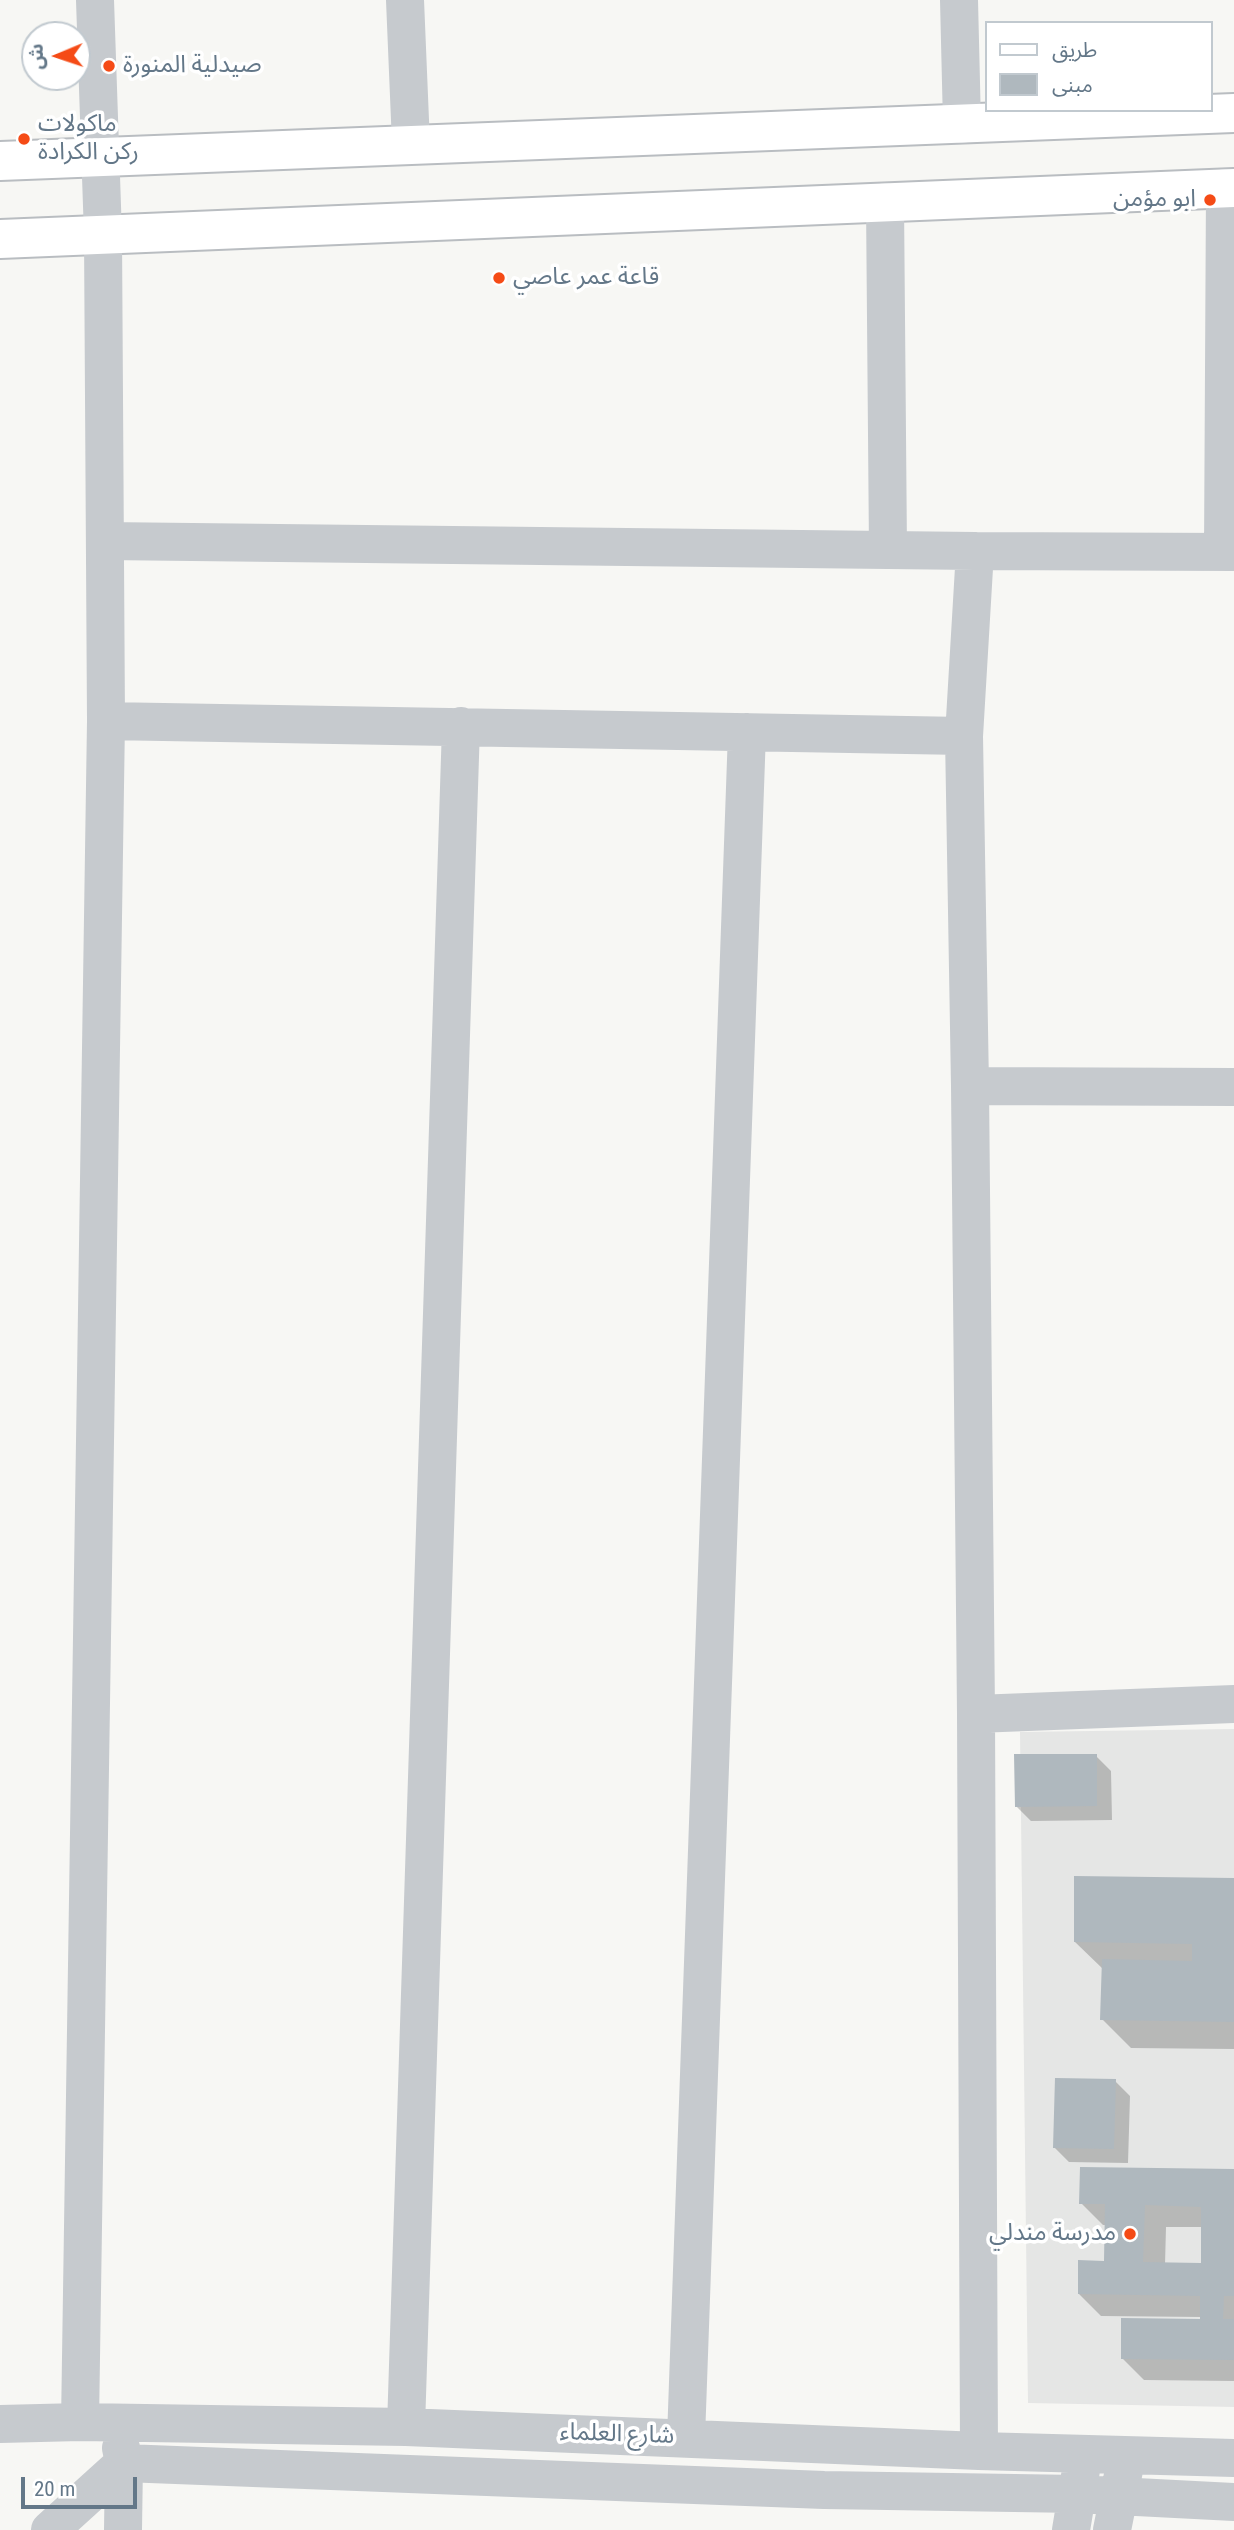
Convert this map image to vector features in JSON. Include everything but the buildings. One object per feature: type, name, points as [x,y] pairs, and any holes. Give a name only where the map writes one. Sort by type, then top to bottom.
[{"type":"main road","points":[[0,160],[1234,113]]},
{"type":"main road","points":[[0,239],[1230,188]]},
{"type":"street","points":[[80,2422],[106,721],[103,235],[95,0]]},
{"type":"street","points":[[405,0],[411,144]]},
{"type":"street","points":[[959,0],[962,124]]},
{"type":"street","points":[[105,541],[1229,552],[1230,188]]},
{"type":"street","points":[[885,202],[888,550]]},
{"type":"street","points":[[975,551],[964,736],[976,1714],[979,2451]]},
{"type":"street","points":[[106,721],[964,736]]},
{"type":"street","points":[[406,2427],[461,726]]},
{"type":"street","points":[[687,2438],[747,732]]},
{"type":"street","points":[[970,1086],[1234,1087]]},
{"type":"street","points":[[976,1714],[1234,1704]]},
{"type":"street","name":"شارع العلماء","points":[[0,2424],[80,2422],[406,2427],[979,2451],[1234,2458]]},
{"type":"street","points":[[118,2423],[124,2463],[122,2530]]},
{"type":"street","points":[[1075,2512],[1084,2454]]},
{"type":"street","points":[[1116,2513],[1126,2456]]},
{"type":"street","points":[[50,2530],[124,2463]]},
{"type":"street","name":"شارع العلماء","points":[[124,2463],[824,2490],[1075,2512],[1116,2513],[1234,2502]]},
{"type":"shaded area","points":[[1234,1729],[1234,2407],[1028,2403],[1020,1732]]},
{"type":"place","name":"صيدلية المنورة","points":[[109,66]]},
{"type":"place","name":"ماكولات ركن الكرادة","points":[[24,139]]},
{"type":"place","name":"ابو مؤمن","points":[[1210,200]]},
{"type":"place","name":"قاعة عمر عاصي","points":[[499,278]]},
{"type":"place","name":"مدرسة مندلي","points":[[1130,2234]]}]
